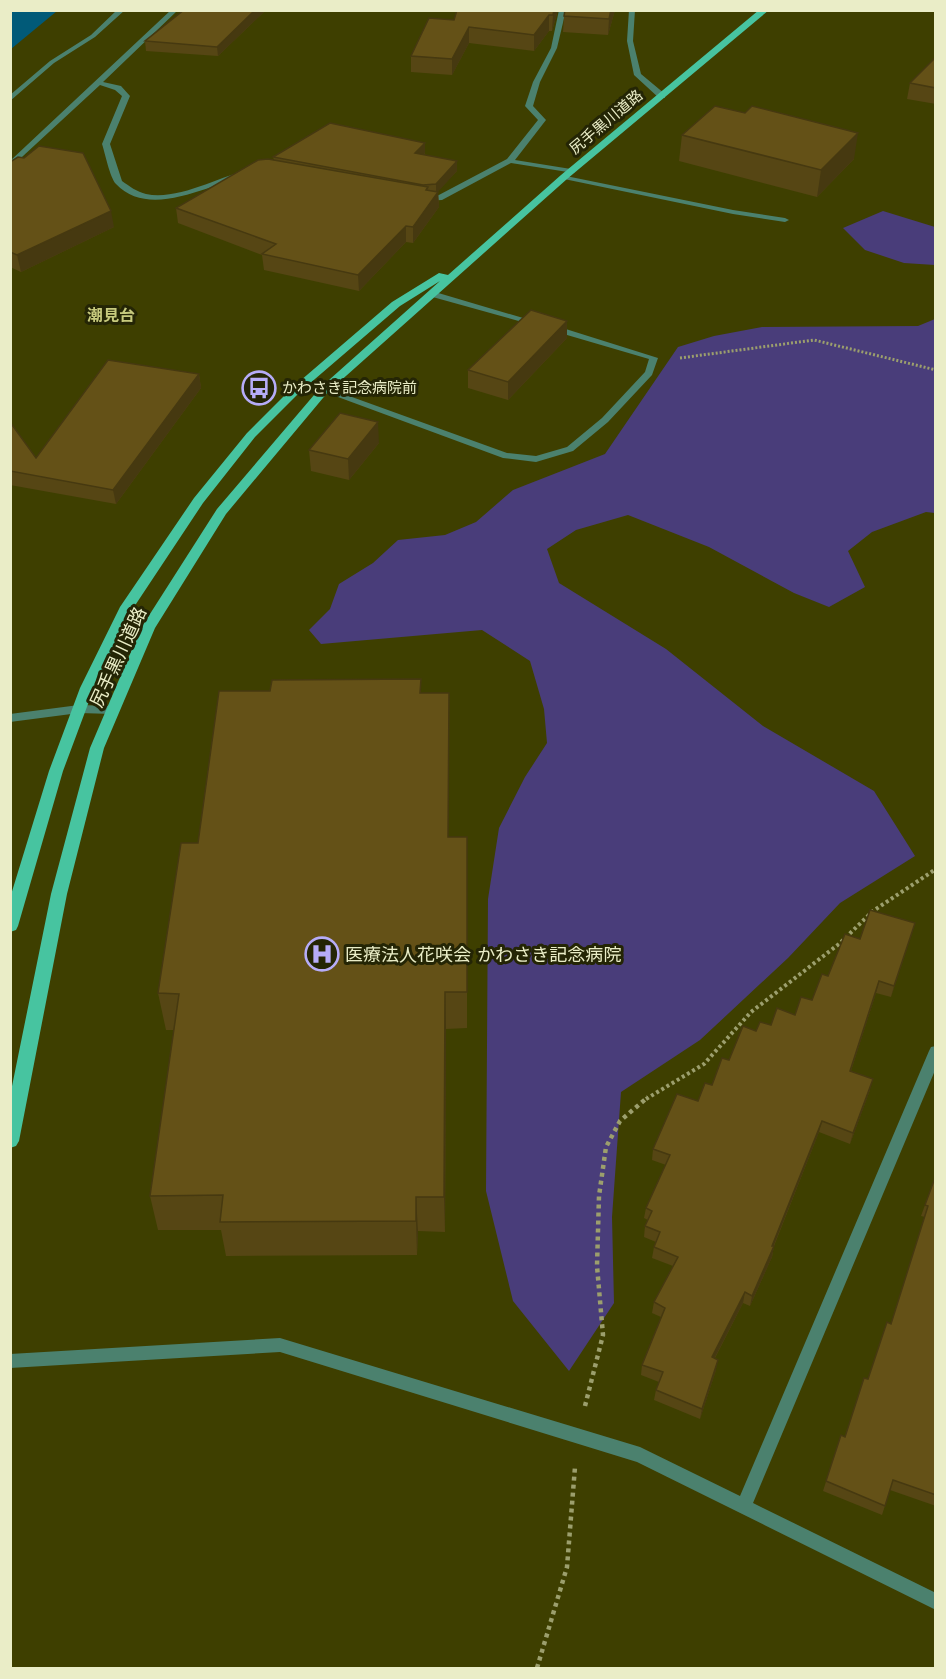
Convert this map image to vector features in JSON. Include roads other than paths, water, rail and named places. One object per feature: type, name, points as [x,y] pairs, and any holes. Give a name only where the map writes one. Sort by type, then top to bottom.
[{"type":"main road","name":"尻手黒川道路","points":[[10,1141],[59,894],[97,748],[148,628],[221,512],[324,390],[568,174],[765,10]]},
{"type":"main road","name":"尻手黒川道路","points":[[10,926],[53,778],[79,709],[127,607],[198,501],[251,435],[297,389],[396,304],[469,260]]},
{"type":"street","points":[[10,99],[52,62],[93,36],[122,10]]},
{"type":"street","points":[[10,166],[175,10]]},
{"type":"street","points":[[411,197],[439,198],[510,161],[542,120],[529,106],[532,90],[555,47],[559,19],[563,10]]},
{"type":"street","points":[[632,10],[630,41],[638,75],[662,96]]},
{"type":"street","points":[[100,82],[118,88],[126,96],[106,144],[118,182],[131,190],[143,196],[181,195],[233,174],[260,170]]},
{"type":"street","points":[[510,161],[733,212],[785,220]]},
{"type":"street","points":[[324,390],[506,456],[536,459],[570,449],[605,420],[649,373],[654,358],[432,294]]},
{"type":"street","points":[[10,718],[79,709],[113,710]]},
{"type":"street","points":[[742,1507],[936,1051]]},
{"type":"street","points":[[10,1361],[280,1345],[640,1455],[936,1602]]},
{"type":"water","points":[[11,10],[57,10],[57,11],[11,49]]},
{"type":"place","name":"かわさき記念病院前","points":[[259,388]]},
{"type":"place","name":"医療法人花咲会 かわさき記念病院","points":[[322,954]]},
{"type":"district","name":"潮見台","points":[[111,315]]}]
